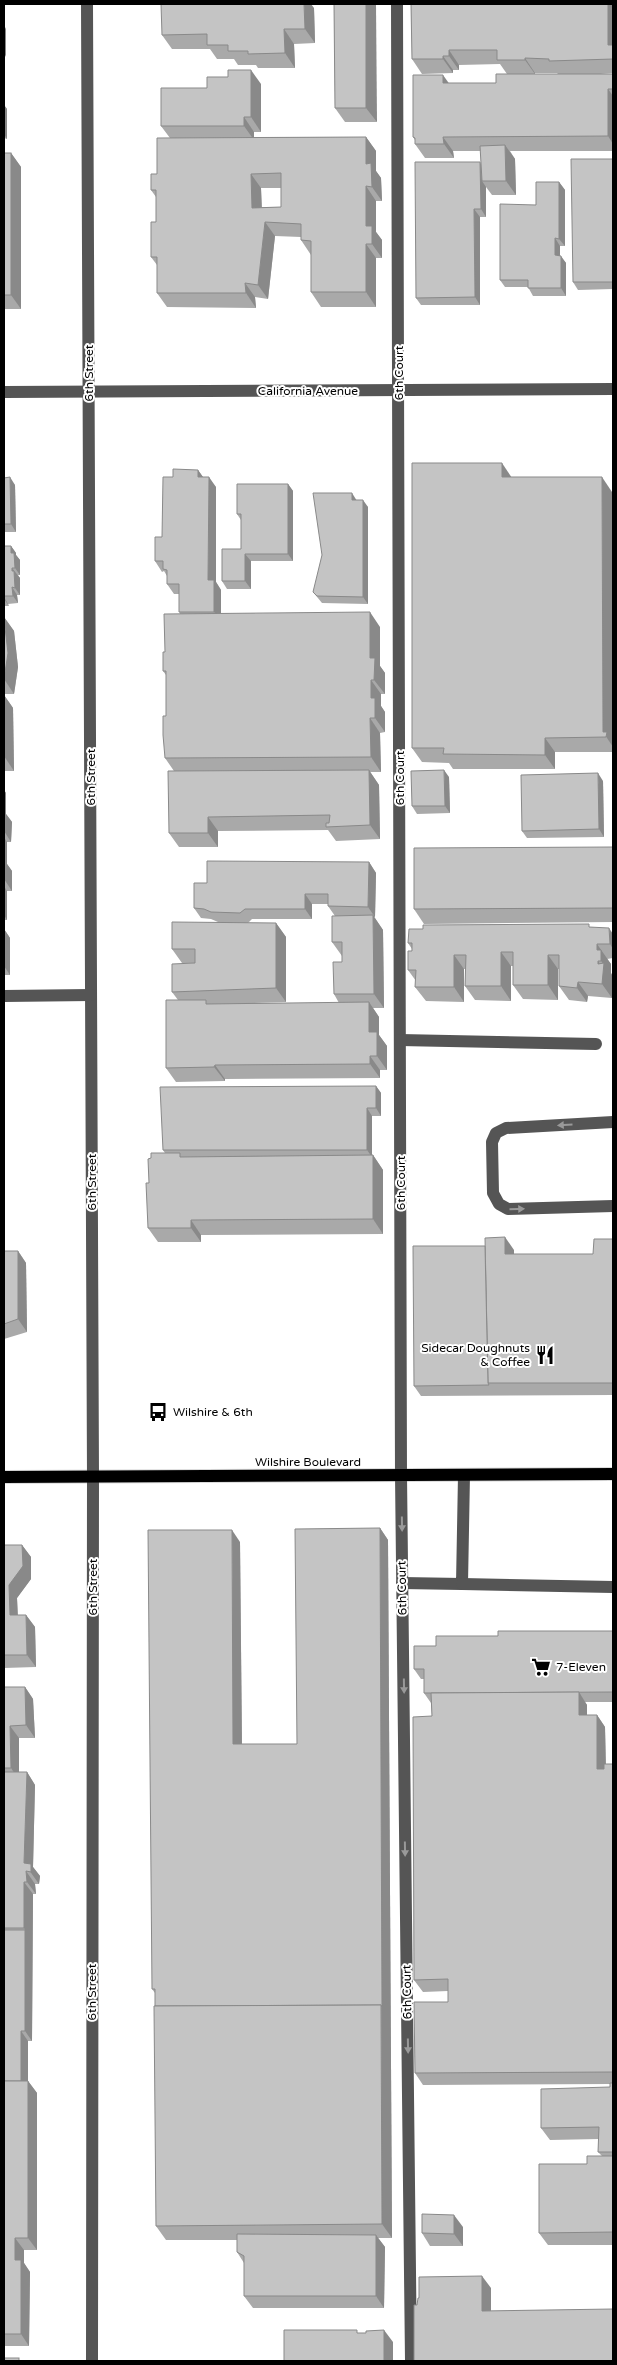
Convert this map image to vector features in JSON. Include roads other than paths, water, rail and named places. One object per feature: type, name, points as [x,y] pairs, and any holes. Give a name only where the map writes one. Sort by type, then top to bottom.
[{"type":"main road","name":"Wilshire Boulevard","points":[[4,1477],[613,1474]]},
{"type":"street","name":"6th Street","points":[[87,4],[92,995],[92,2361]]},
{"type":"street","name":"6th Court","points":[[397,4],[401,1475],[411,2361]]},
{"type":"street","name":"California Avenue","points":[[4,392],[613,389]]},
{"type":"street","points":[[4,996],[92,995]]},
{"type":"street","points":[[400,1040],[596,1044]]},
{"type":"street","points":[[613,1122],[506,1128],[496,1133],[492,1142],[493,1193],[499,1204],[508,1209],[613,1206]]},
{"type":"street","points":[[462,1584],[464,1475]]},
{"type":"street","points":[[402,1584],[613,1586]]},
{"type":"place","name":"Sidecar Doughnuts & Coffee","points":[[545,1355]]},
{"type":"place","name":"Wilshire & 6th","points":[[158,1412]]},
{"type":"place","name":"7-Eleven","points":[[541,1667]]}]
